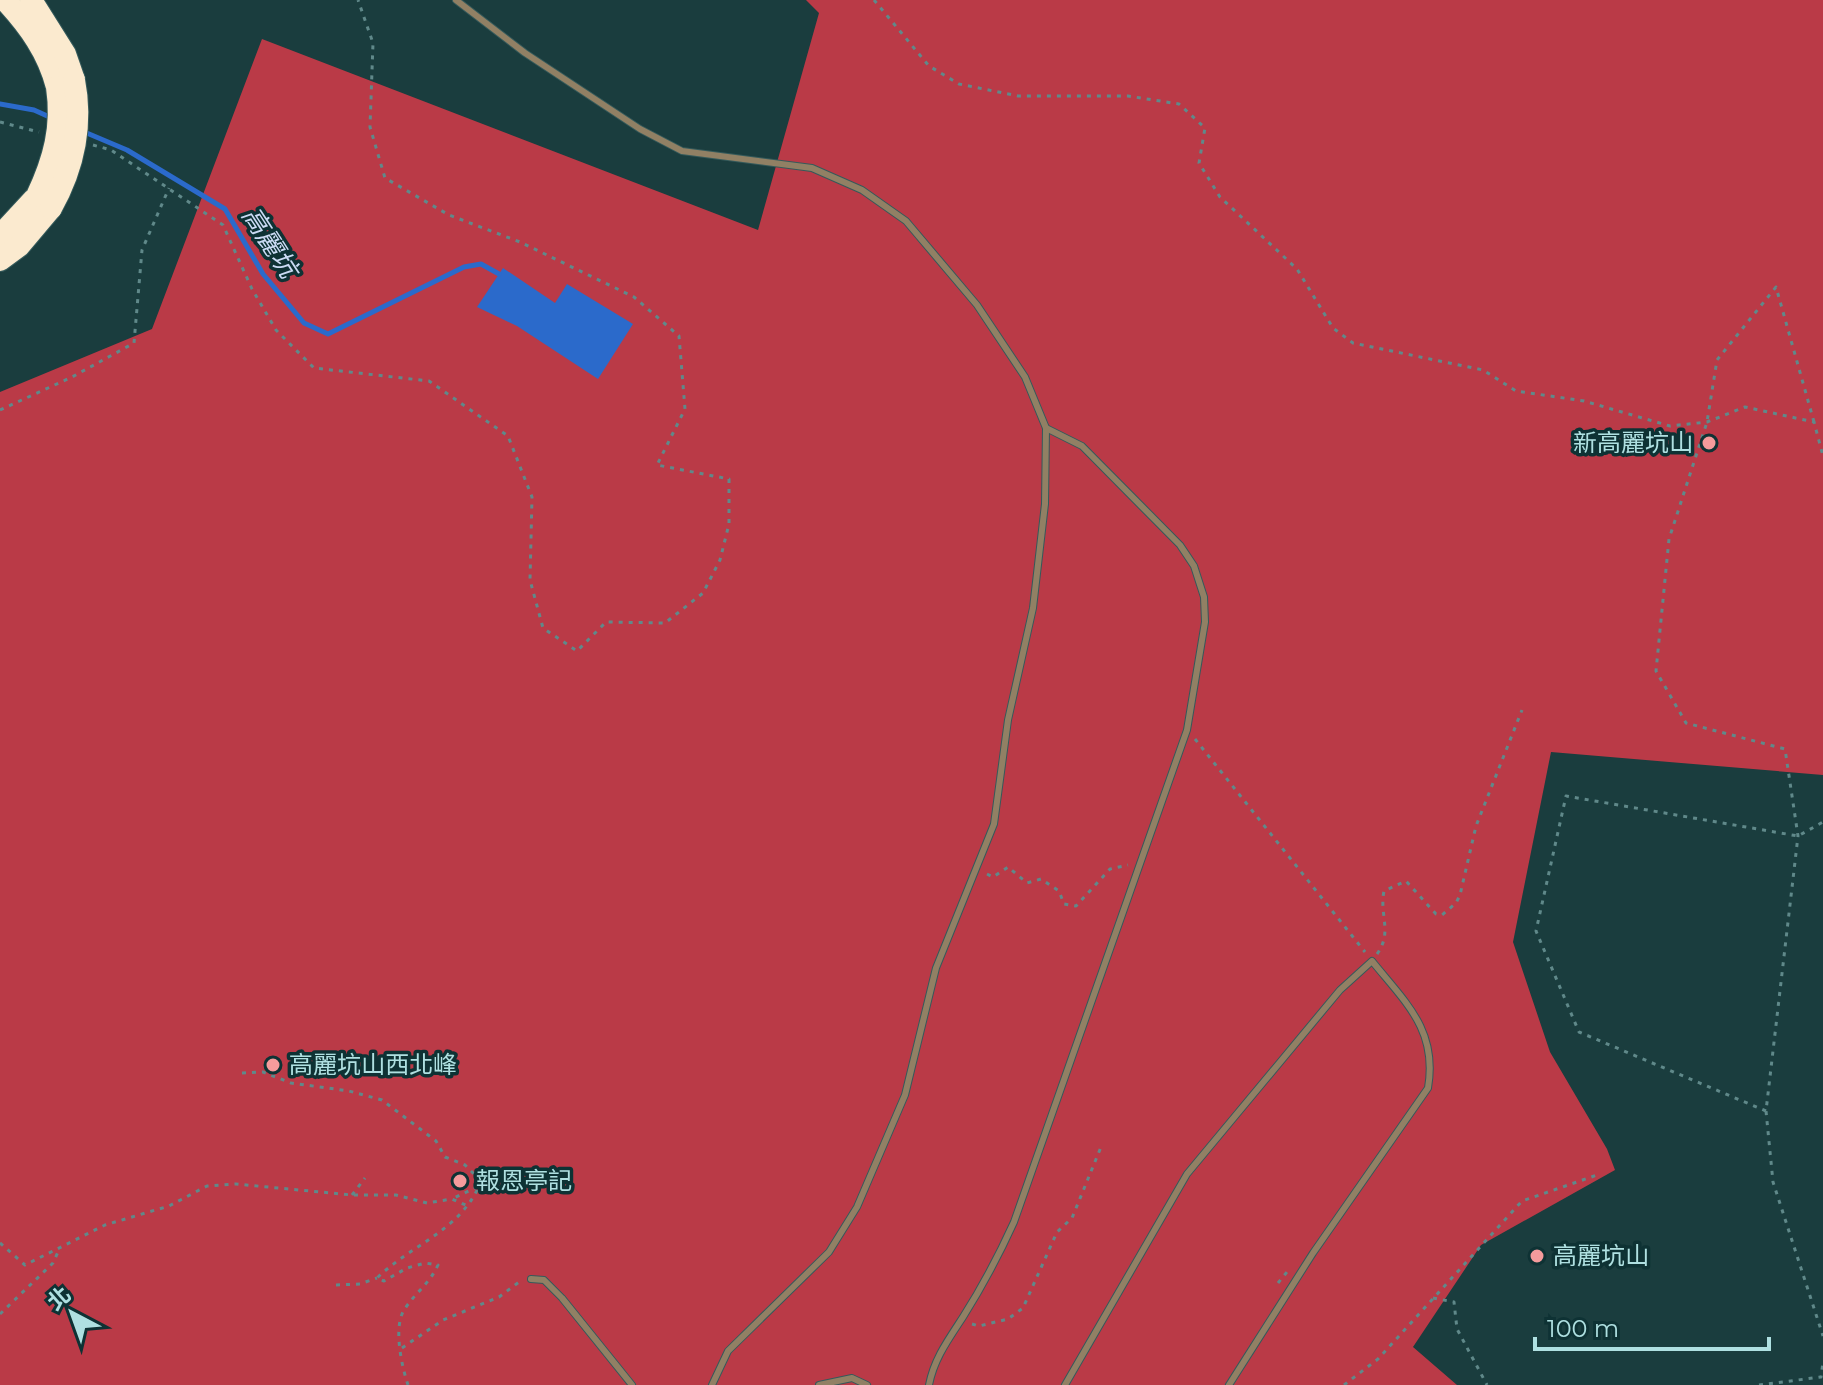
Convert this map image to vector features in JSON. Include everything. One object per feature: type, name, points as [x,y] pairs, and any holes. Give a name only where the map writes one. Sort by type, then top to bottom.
[{"type":"highway","points":[[5,0],[26,23],[65,83]]},
{"type":"highway","points":[[0,260],[19,246],[44,202],[57,143],[65,83],[65,54],[31,0]]},
{"type":"highway","points":[[0,236],[44,202]]},
{"type":"lane","points":[[456,0],[525,53],[640,129],[682,151],[812,168],[862,190],[906,221],[977,305],[1025,377],[1046,428],[1045,504],[1033,608],[1008,720],[994,824],[936,968],[905,1095],[857,1207],[829,1252],[728,1351],[712,1385]]},
{"type":"lane","points":[[929,1385],[933,1367],[1014,1222],[1187,730],[1205,622],[1204,597],[1194,566],[1163,524],[1082,446],[1046,428]]},
{"type":"lane","points":[[1065,1385],[1187,1174],[1340,990],[1372,961],[1414,1014],[1429,1041],[1432,1065],[1428,1088],[1313,1253],[1229,1385]]},
{"type":"lane","points":[[531,1279],[544,1280],[555,1291],[632,1385]]},
{"type":"lane","points":[[819,1385],[852,1378],[867,1385]]},
{"type":"path","points":[[83,143],[111,150],[223,225],[252,289],[276,330],[314,368],[429,381],[508,436],[532,497],[530,580],[543,628],[577,651],[606,622],[665,623],[703,593],[720,560],[729,524],[729,479],[657,465],[685,409],[679,336],[634,297],[520,242],[449,215],[385,178],[370,127],[373,43],[358,0]]},
{"type":"path","points":[[874,0],[929,66],[959,84],[1018,96],[1128,96],[1179,104],[1205,128],[1199,163],[1220,197],[1297,269],[1333,328],[1353,343],[1483,370],[1516,391],[1584,401],[1670,426],[1707,422],[1745,407],[1814,422]]},
{"type":"path","points":[[0,122],[42,132]]},
{"type":"path","points":[[0,410],[72,377],[134,343],[142,250],[169,188]]},
{"type":"path","points":[[1823,456],[1776,287],[1717,360],[1707,422],[1669,539],[1656,671],[1686,723],[1785,749],[1798,836],[1766,1111],[1773,1182],[1823,1336]]},
{"type":"path","points":[[1187,730],[1372,961],[1383,946],[1388,930],[1382,901],[1384,891],[1406,881],[1436,914],[1448,912],[1456,903],[1476,826],[1522,710]]},
{"type":"path","points":[[1766,1111],[1579,1032],[1536,931],[1566,796],[1798,836],[1823,822]]},
{"type":"path","points":[[977,868],[993,877],[1008,867],[1027,883],[1041,879],[1059,891],[1064,904],[1076,906],[1110,869],[1140,863]]},
{"type":"path","points":[[242,1073],[263,1072],[291,1083],[360,1093],[382,1100],[436,1141],[445,1157],[465,1165],[475,1175],[479,1186],[470,1207],[453,1224],[394,1261],[377,1278],[360,1284],[336,1285]]},
{"type":"path","points":[[962,1319],[979,1326],[1008,1319],[1023,1308],[1057,1232],[1072,1218],[1101,1147]]},
{"type":"path","points":[[1344,1385],[1378,1359],[1522,1201],[1600,1174]]},
{"type":"path","points":[[352,1195],[365,1178]]},
{"type":"path","points":[[0,1243],[25,1265],[58,1252],[105,1225],[169,1206],[207,1186],[236,1184],[352,1195],[396,1195],[427,1203],[452,1199],[479,1186]]},
{"type":"path","points":[[452,1199],[470,1207]]},
{"type":"path","points":[[0,1314],[53,1263],[58,1252]]},
{"type":"path","points":[[377,1278],[384,1281],[425,1263],[438,1265],[431,1280],[404,1311],[400,1321],[408,1385]]},
{"type":"path","points":[[402,1348],[443,1320],[531,1279]]},
{"type":"path","points":[[1433,1298],[1454,1302],[1457,1329],[1487,1385]]},
{"type":"path","points":[[1759,1385],[1821,1377],[1823,1362]]},
{"type":"shaded area","points":[[806,0],[1823,0],[1823,775],[1551,752],[1513,942],[1550,1052],[1607,1149],[1615,1170],[1481,1245],[1413,1347],[1457,1385],[0,1385],[0,392],[152,329],[262,39],[758,230],[819,13]]},
{"type":"water","points":[[503,268],[555,303],[567,284],[633,324],[598,379],[517,326],[477,307]]},
{"type":"waterway","name":"高麗坑","points":[[0,104],[34,110],[54,119]]},
{"type":"waterway","name":"高麗坑","points":[[82,131],[127,150],[225,209],[263,274],[304,323],[328,334],[464,267],[481,264],[499,274]]},
{"type":"place","name":"新高麗坑山","points":[[1709,443]]},
{"type":"place","name":"高麗坑山西北峰","points":[[273,1065]]},
{"type":"place","name":"報恩亭記","points":[[460,1181]]},
{"type":"place","name":"高麗坑山","points":[[1537,1256]]}]
